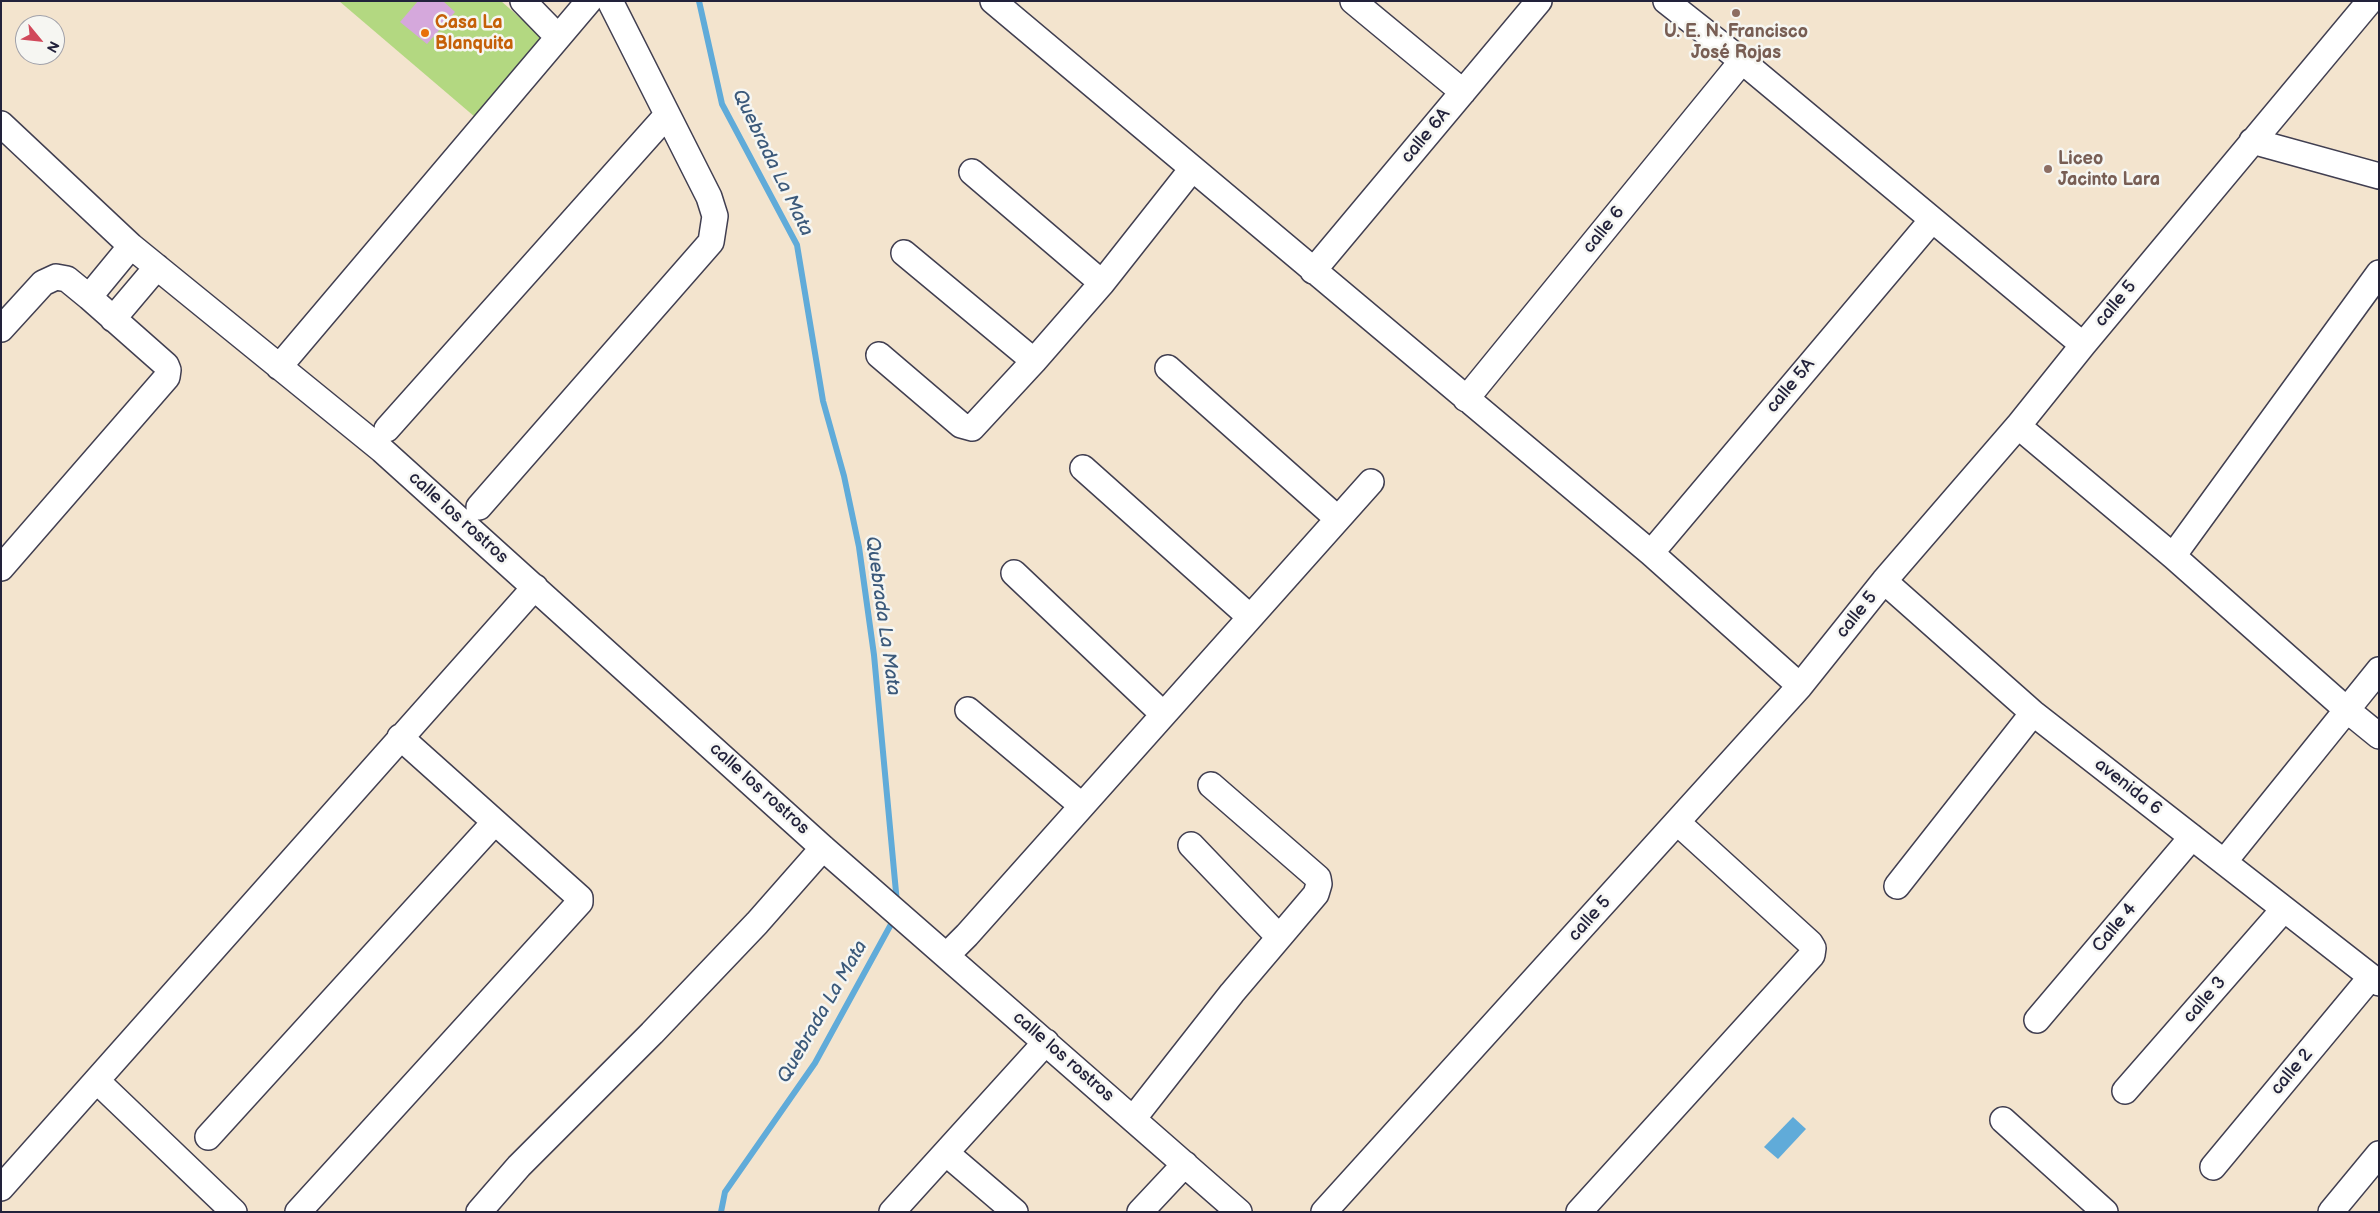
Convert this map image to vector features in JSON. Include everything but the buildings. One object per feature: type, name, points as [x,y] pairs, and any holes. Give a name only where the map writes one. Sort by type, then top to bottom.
[{"type":"street","points":[[523,1],[558,37]]},
{"type":"street","points":[[279,367],[589,1]]},
{"type":"street","points":[[478,507],[711,242],[715,216],[709,197],[610,1]]},
{"type":"street","points":[[994,1],[1651,553],[1800,686]]},
{"type":"street","points":[[1353,1],[1464,92]]},
{"type":"street","name":"calle 6A","points":[[1314,271],[1539,1]]},
{"type":"street","points":[[1666,1],[1742,61],[2083,345]]},
{"type":"street","name":"calle 5","points":[[1324,1212],[1800,686],[1884,581],[2018,426],[2083,345],[2370,1]]},
{"type":"street","name":"calle 6","points":[[1466,399],[1742,61]]},
{"type":"street","points":[[387,429],[667,115]]},
{"type":"street","name":"calle los rostros","points":[[1,124],[131,246],[382,450],[824,848],[1239,1212]]},
{"type":"street","points":[[2252,141],[2379,176]]},
{"type":"street","points":[[879,354],[962,425],[972,428],[1102,283],[1192,169]]},
{"type":"street","points":[[972,172],[1102,283]]},
{"type":"street","name":"calle 5A","points":[[1651,553],[1932,220]]},
{"type":"street","points":[[89,297],[131,246]]},
{"type":"street","points":[[904,253],[1034,361]]},
{"type":"street","points":[[113,318],[157,267]]},
{"type":"street","points":[[2173,556],[2379,273]]},
{"type":"street","points":[[1,328],[42,283],[56,277],[67,279],[166,365],[168,370],[167,377],[1,568]]},
{"type":"street","points":[[1168,368],[1338,519]]},
{"type":"street","points":[[2018,426],[2173,556],[2379,736]]},
{"type":"street","points":[[1083,468],[1250,617]]},
{"type":"street","points":[[947,955],[967,935],[1371,482]]},
{"type":"street","points":[[1014,573],[1163,714]]},
{"type":"street","name":"avenida 6","points":[[1884,581],[2034,712],[2375,980]]},
{"type":"street","points":[[1,1188],[535,587]]},
{"type":"street","points":[[2224,862],[2379,670]]},
{"type":"street","points":[[968,710],[1081,805]]},
{"type":"street","points":[[1897,886],[2034,712]]},
{"type":"street","points":[[298,1212],[580,902],[580,898],[400,738]]},
{"type":"street","points":[[1132,1119],[1316,894],[1318,878],[1211,785]]},
{"type":"street","points":[[208,1137],[494,823]]},
{"type":"street","points":[[1579,1212],[1812,955],[1813,948],[1810,943],[1678,823]]},
{"type":"street","name":"Calle 4","points":[[2037,1020],[2192,837]]},
{"type":"street","points":[[1191,845],[1279,937]]},
{"type":"street","points":[[479,1212],[519,1166],[652,1033],[757,923],[824,848]]},
{"type":"street","name":"calle 3","points":[[2126,1091],[2284,909]]},
{"type":"street","name":"calle 2","points":[[2213,1167],[2375,980]]},
{"type":"street","points":[[892,1212],[1046,1042]]},
{"type":"street","points":[[97,1081],[234,1212]]},
{"type":"street","points":[[2003,1120],[2105,1212]]},
{"type":"street","points":[[946,1153],[1015,1212]]},
{"type":"street","points":[[2331,1212],[2379,1154]]},
{"type":"street","points":[[1140,1212],[1184,1164]]},
{"type":"green space","points":[[339,1],[501,1],[543,38],[475,117]]},
{"type":"water","points":[[1793,1117],[1806,1129],[1778,1159],[1764,1147]]},
{"type":"waterway","name":"Quebrada La Mata","points":[[699,1],[722,104],[797,245],[823,401],[844,476],[859,547],[874,655],[897,903]]},
{"type":"waterway","name":"Quebrada La Mata","points":[[721,1212],[725,1192],[815,1063],[895,917]]},
{"type":"place","name":"U. E. N. Francisco José Rojas","points":[[1736,13]]},
{"type":"place","name":"Casa La Blanquita","points":[[425,33]]},
{"type":"place","name":"Liceo Jacinto Lara","points":[[2048,169]]}]
